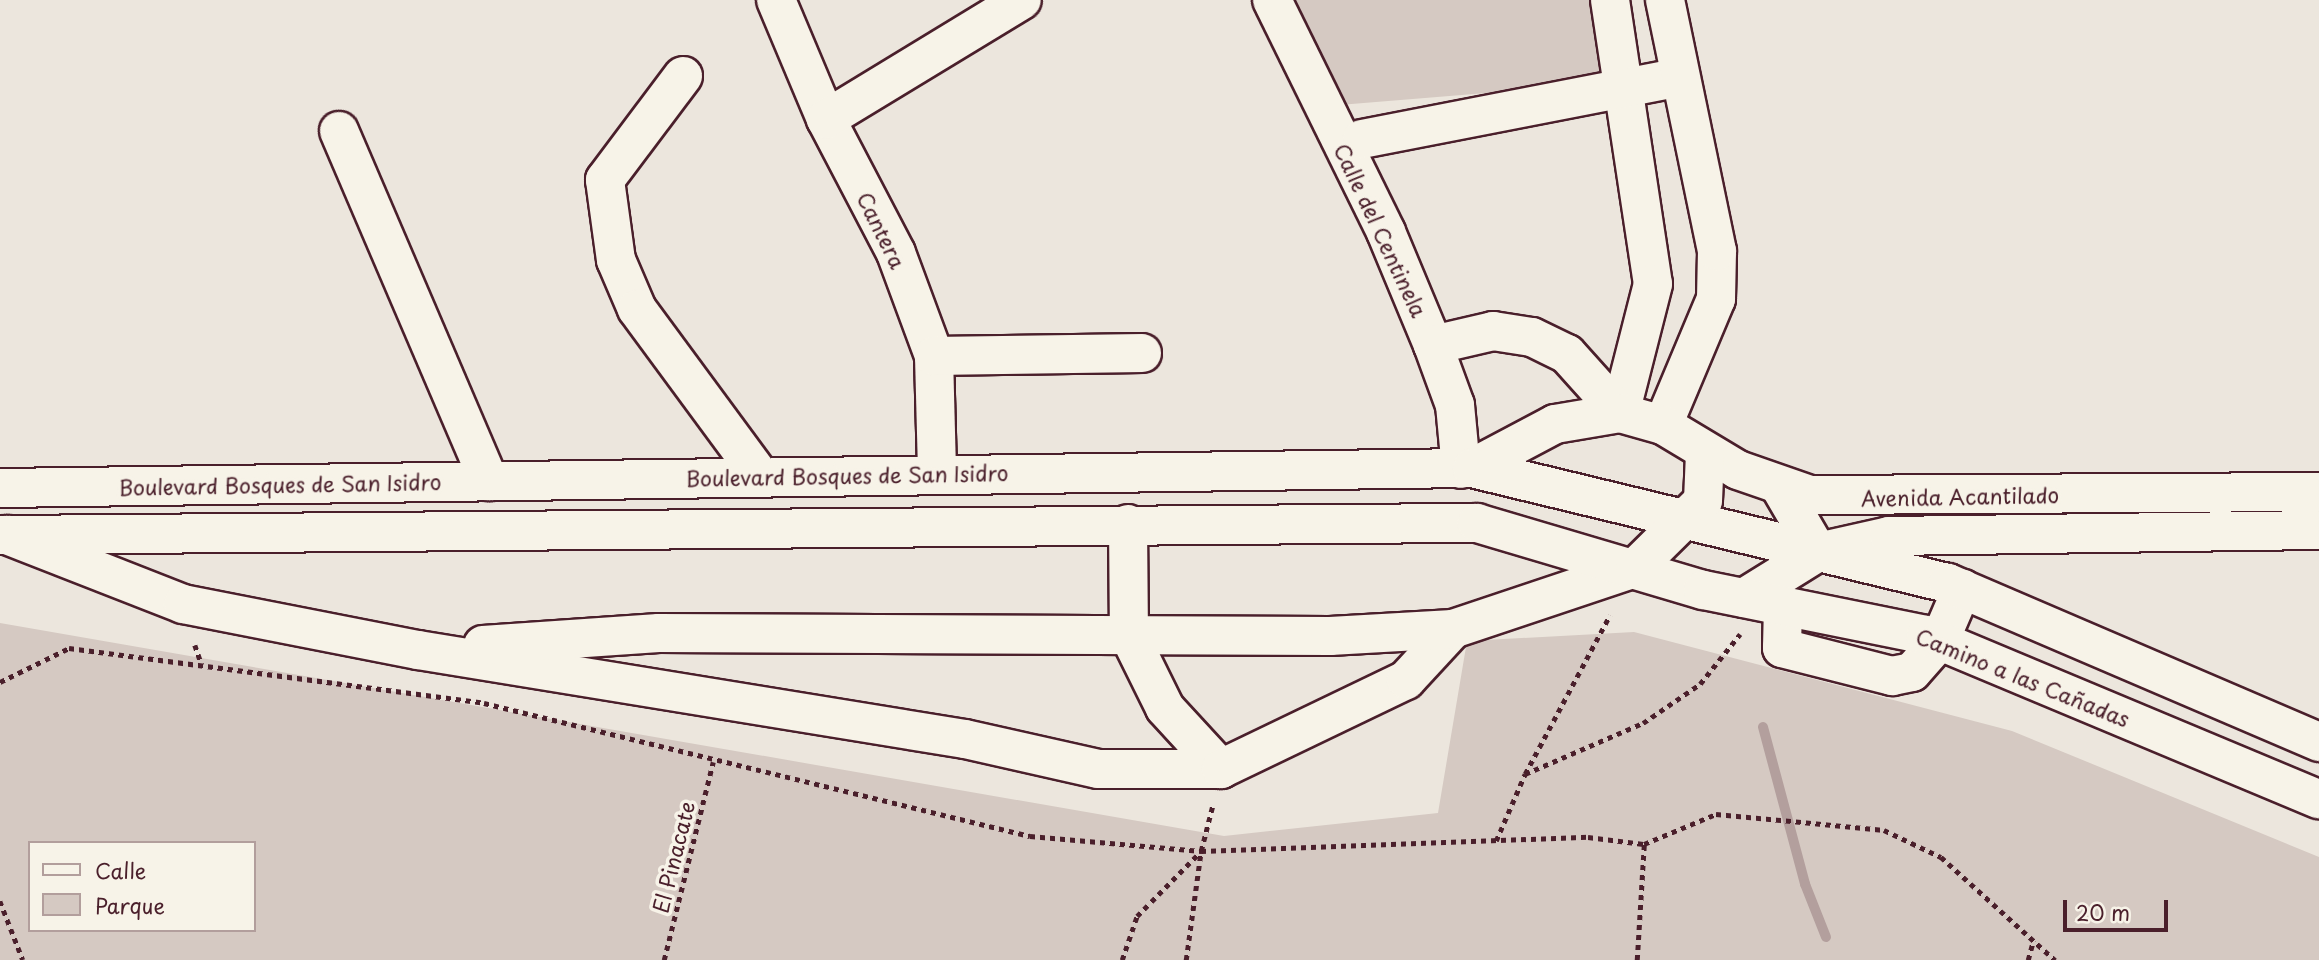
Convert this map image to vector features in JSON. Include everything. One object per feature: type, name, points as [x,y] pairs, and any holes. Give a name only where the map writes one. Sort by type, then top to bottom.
[{"type":"main road","name":"Cantera","points":[[776,0],[825,119],[896,253],[934,356],[937,473]]},
{"type":"main road","points":[[825,119],[1022,0]]},
{"type":"main road","name":"Calle del Centinela","points":[[1272,0],[1386,232],[1433,345],[1455,405],[1466,469]]},
{"type":"main road","points":[[1610,0],[1622,93],[1651,241],[1653,284],[1620,413]]},
{"type":"main road","points":[[1663,425],[1716,299],[1717,251],[1677,78],[1665,0]]},
{"type":"main road","points":[[683,76],[605,180],[616,260],[637,309],[760,476]]},
{"type":"main road","points":[[1363,139],[1622,93],[1677,78]]},
{"type":"main road","points":[[339,131],[489,481]]},
{"type":"main road","points":[[1433,345],[1493,331],[1532,337],[1567,354],[1620,413]]},
{"type":"main road","points":[[934,356],[1142,353]]},
{"type":"main road","name":"Avenida Acantilado","points":[[1466,469],[1555,424],[1620,413],[1663,425],[1705,453],[1780,487],[1874,498],[2319,492]]},
{"type":"main road","points":[[418,650],[659,633],[1330,636],[1453,629],[1635,568],[1687,523],[1703,501],[1705,453]]},
{"type":"main road","name":"Boulevard Bosques de San Isidro","points":[[0,488],[937,473],[1466,469],[1687,523]]},
{"type":"main road","points":[[1780,487],[1818,552]]},
{"type":"main road","points":[[4,535],[1477,523],[1635,568]]},
{"type":"main road","points":[[1687,523],[1818,552],[1962,589],[2319,742]]},
{"type":"main road","points":[[1128,524],[1129,635],[1165,708],[1221,769]]},
{"type":"main road","name":"Avenida Acantilado","points":[[1764,602],[1818,552],[1889,536],[2319,530]]},
{"type":"main road","points":[[4,535],[170,601],[418,650],[965,739],[1098,769],[1221,769],[1406,680],[1453,629]]},
{"type":"main road","name":"Camino a las Cañadas","points":[[1635,568],[1764,602],[1940,640],[2311,795]]},
{"type":"main road","points":[[1940,640],[1962,589]]},
{"type":"main road","points":[[2311,795],[2319,755]]},
{"type":"path","points":[[1496,841],[1525,774],[1635,568]]},
{"type":"path","points":[[1525,774],[1643,723],[1700,684],[1764,602]]},
{"type":"path","name":"El Pinacate","points":[[664,960],[713,762]]},
{"type":"path","points":[[1186,960],[1201,851],[1221,769]]},
{"type":"path","points":[[1637,960],[1643,844]]},
{"type":"path","points":[[1122,960],[1137,916],[1201,851]]},
{"type":"path","points":[[0,901],[23,960]]},
{"type":"path","points":[[2028,960],[2033,941]]},
{"type":"green space","points":[[1273,0],[1595,0],[1607,83],[1327,106]]},
{"type":"green space","points":[[0,623],[1224,836],[1438,813],[1467,641],[1634,632],[2012,731],[2319,857],[2319,960],[0,960]]},
{"type":"waterway","points":[[1763,727],[1805,884],[1826,937]]}]
